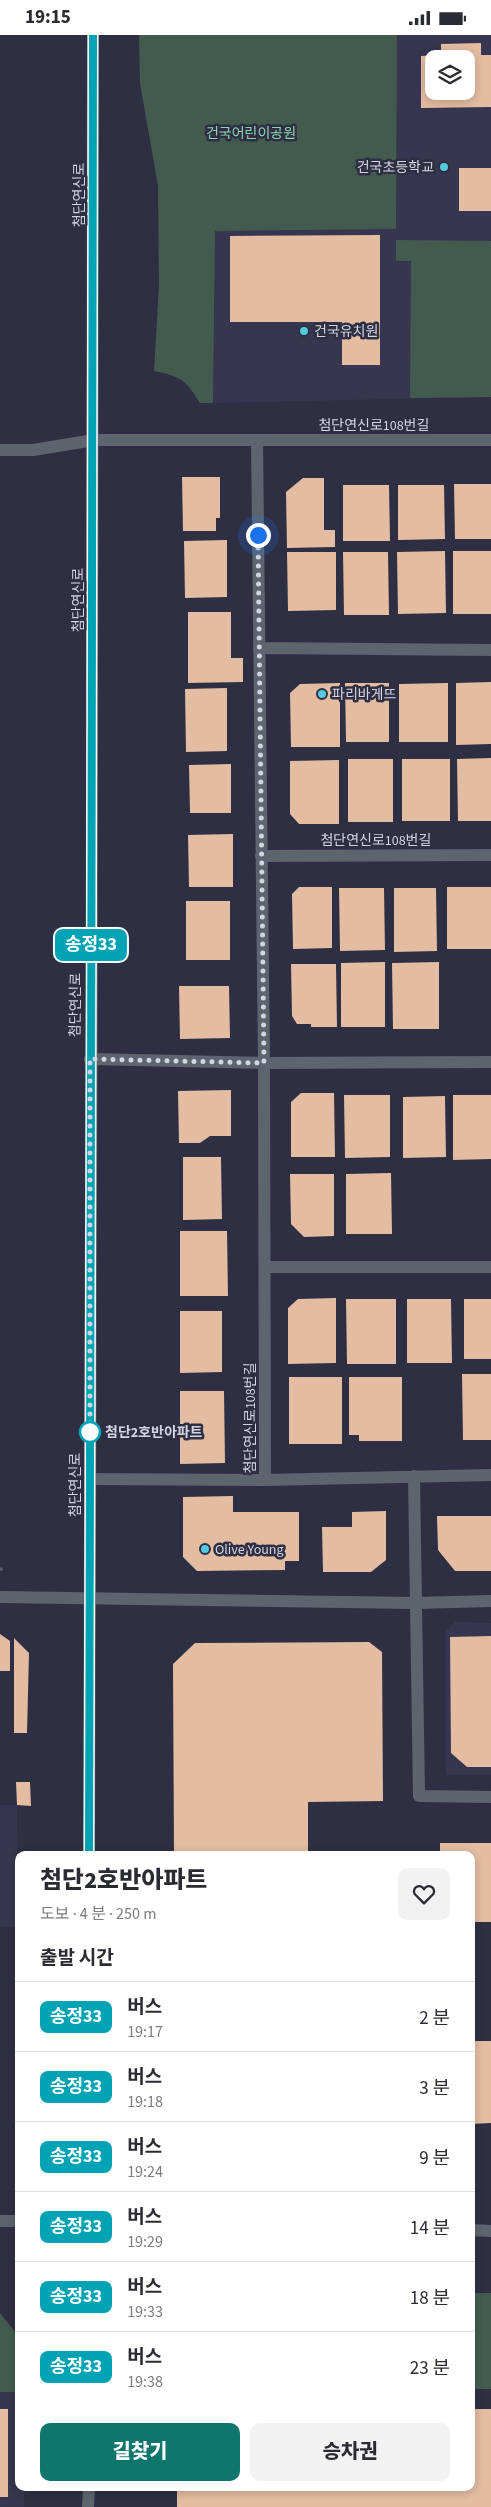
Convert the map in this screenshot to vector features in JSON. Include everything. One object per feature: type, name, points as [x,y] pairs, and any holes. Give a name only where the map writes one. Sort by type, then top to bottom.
[{"type":"street","name":"첨단연신로","points":[[89,1851],[90,1059],[94,440],[93,35]]},
{"type":"street","name":"첨단연신로108번길","points":[[0,450],[34,450],[94,440],[491,439]]},
{"type":"street","name":"첨단연신로108번길","points":[[257,441],[264,1063],[265,1480],[491,1475]]},
{"type":"street","points":[[259,649],[491,650]]},
{"type":"street","name":"첨단연신로108번길","points":[[261,856],[491,855]]},
{"type":"street","points":[[90,1059],[264,1063],[491,1062]]},
{"type":"street","points":[[264,1267],[491,1267]]},
{"type":"street","points":[[414,1476],[419,1796],[491,1797]]},
{"type":"street","points":[[90,1479],[265,1480]]},
{"type":"street","points":[[0,1597],[416,1603],[491,1601]]},
{"type":"street","points":[[0,2221],[15,2221]]},
{"type":"street","points":[[475,2230],[491,2231]]},
{"type":"street","points":[[88,2507],[89,2491]]},
{"type":"shaded area","points":[[397,35],[491,35],[491,397],[213,403],[215,230],[396,229]]},
{"type":"shaded area","points":[[455,1622],[491,1623],[491,1775],[446,1775],[446,1631]]},
{"type":"shaded area","points":[[0,1805],[17,1805],[15,1927],[0,1927]]},
{"type":"shaded area","points":[[0,2392],[15,2392],[15,2491],[24,2491],[24,2507],[0,2507]]},
{"type":"green space","name":"건국어린이공원","points":[[139,35],[397,35],[396,229],[215,231],[213,403],[200,403],[182,380],[154,371],[159,286],[158,186],[140,83]]},
{"type":"green space","points":[[396,240],[491,241],[491,397],[410,398],[411,261],[396,261]]},
{"type":"green space","points":[[475,2293],[491,2293],[491,2389],[475,2389]]},
{"type":"green space","points":[[0,2313],[15,2332],[15,2392],[0,2392]]},
{"type":"building","points":[[481,43],[481,55],[491,55],[491,107],[421,108],[421,56],[425,56],[425,100],[475,100],[475,50],[441,50],[441,44]]},
{"type":"building","points":[[459,168],[491,168],[491,211],[459,211]]},
{"type":"building","points":[[380,235],[380,365],[342,365],[342,322],[230,322],[230,236]]},
{"type":"building","points":[[182,477],[220,477],[220,518],[216,518],[216,531],[183,531]]},
{"type":"building","points":[[303,478],[324,478],[324,530],[335,530],[335,547],[287,548],[286,492]]},
{"type":"building","points":[[454,484],[491,484],[491,539],[455,539]]},
{"type":"building","points":[[343,485],[389,485],[390,541],[343,541]]},
{"type":"building","points":[[398,485],[444,485],[445,539],[398,540]]},
{"type":"building","points":[[227,540],[227,597],[185,598],[184,541]]},
{"type":"building","points":[[445,551],[446,613],[398,614],[397,552]]},
{"type":"building","points":[[453,551],[491,551],[491,614],[453,614]]},
{"type":"building","points":[[287,552],[336,552],[336,610],[288,611]]},
{"type":"building","points":[[343,552],[388,552],[389,615],[344,615]]},
{"type":"building","points":[[188,612],[231,612],[231,658],[243,658],[243,682],[188,683]]},
{"type":"building","points":[[491,682],[491,744],[456,745],[456,683]]},
{"type":"building","points":[[340,683],[340,747],[291,747],[290,693],[300,684]]},
{"type":"building","points":[[345,683],[389,683],[389,742],[346,742]]},
{"type":"building","points":[[448,683],[448,742],[399,742],[399,684]]},
{"type":"building","points":[[227,688],[227,751],[186,752],[185,689]]},
{"type":"building","points":[[491,758],[491,821],[458,821],[457,759]]},
{"type":"building","points":[[348,759],[393,759],[393,822],[348,822]]},
{"type":"building","points":[[402,759],[450,759],[450,821],[402,821]]},
{"type":"building","points":[[339,760],[339,824],[299,824],[290,814],[290,761]]},
{"type":"building","points":[[231,764],[231,813],[190,813],[189,765]]},
{"type":"building","points":[[233,834],[233,887],[189,887],[188,835]]},
{"type":"building","points":[[299,887],[332,887],[332,948],[293,949],[292,894]]},
{"type":"building","points":[[447,887],[491,887],[491,949],[447,949]]},
{"type":"building","points":[[339,888],[384,888],[385,950],[340,951]]},
{"type":"building","points":[[394,888],[436,888],[437,951],[394,952]]},
{"type":"building","points":[[186,901],[230,901],[230,960],[186,960]]},
{"type":"building","points":[[385,962],[385,1027],[341,1027],[341,963]]},
{"type":"building","points":[[439,962],[439,1029],[393,1029],[392,963]]},
{"type":"building","points":[[291,964],[336,964],[337,1027],[311,1027],[311,1024],[297,1024],[292,1016]]},
{"type":"building","points":[[179,986],[229,986],[230,1038],[180,1039]]},
{"type":"building","points":[[231,1090],[231,1136],[210,1136],[200,1143],[179,1143],[178,1091]]},
{"type":"building","points":[[301,1093],[334,1093],[335,1157],[291,1157],[291,1102]]},
{"type":"building","points":[[344,1095],[390,1095],[390,1157],[345,1158]]},
{"type":"building","points":[[453,1095],[491,1095],[491,1159],[453,1160]]},
{"type":"building","points":[[445,1096],[446,1157],[403,1158],[403,1097]]},
{"type":"building","points":[[183,1157],[221,1157],[222,1219],[183,1220]]},
{"type":"building","points":[[391,1173],[392,1234],[346,1234],[346,1174]]},
{"type":"building","points":[[290,1174],[334,1174],[334,1236],[304,1237],[291,1224]]},
{"type":"building","points":[[180,1231],[227,1231],[228,1296],[180,1296]]},
{"type":"building","points":[[336,1298],[336,1363],[288,1364],[288,1308],[298,1299]]},
{"type":"building","points":[[346,1299],[396,1299],[396,1364],[347,1364]]},
{"type":"building","points":[[407,1299],[451,1299],[452,1363],[407,1363]]},
{"type":"building","points":[[464,1299],[491,1299],[491,1359],[464,1359]]},
{"type":"building","points":[[180,1311],[222,1311],[222,1372],[180,1373]]},
{"type":"building","points":[[462,1374],[491,1374],[491,1440],[463,1440]]},
{"type":"building","points":[[289,1377],[342,1377],[342,1444],[289,1444]]},
{"type":"building","points":[[349,1377],[402,1377],[402,1441],[359,1441],[359,1435],[349,1435]]},
{"type":"building","points":[[180,1391],[224,1391],[225,1463],[180,1464]]},
{"type":"building","points":[[233,1496],[233,1512],[299,1512],[299,1561],[285,1561],[285,1570],[197,1571],[183,1557],[183,1497]]},
{"type":"building","points":[[386,1511],[386,1560],[371,1572],[323,1572],[322,1527],[352,1527],[352,1512]]},
{"type":"building","points":[[437,1516],[491,1516],[491,1571],[455,1571],[438,1550]]},
{"type":"building","points":[[0,1634],[10,1641],[10,1671],[0,1671]]},
{"type":"building","points":[[491,1636],[491,1767],[467,1767],[451,1753],[450,1637]]},
{"type":"building","points":[[14,1638],[29,1653],[27,1733],[14,1733]]},
{"type":"building","points":[[369,1642],[382,1652],[383,1801],[308,1802],[308,1851],[174,1851],[173,1664],[195,1643]]},
{"type":"building","points":[[16,1782],[30,1782],[31,1806],[17,1805]]},
{"type":"building","points":[[440,1843],[491,1843],[491,1922],[475,1922],[475,1851],[440,1851]]},
{"type":"building","points":[[475,2041],[491,2041],[491,2123],[475,2124]]},
{"type":"building","points":[[0,2409],[8,2409],[8,2497],[0,2497]]},
{"type":"building","points":[[475,2409],[491,2409],[491,2507],[177,2507],[177,2491],[475,2491]]},
{"type":"bus line","name":"송정33","points":[[89,1851],[90,995],[94,440],[93,35]]},
{"type":"place","name":"건국초등학교","points":[[444,167]]},
{"type":"place","name":"건국유치원","points":[[304,331]]},
{"type":"place","name":"파리바게뜨","points":[[322,694]]},
{"type":"place","name":"첨단2호반아파트","points":[[90,1432]]},
{"type":"place","name":"Olive Young","points":[[205,1549]]},
{"type":"route","points":[[90,1432],[90,1059],[264,1063],[258,535]]}]
